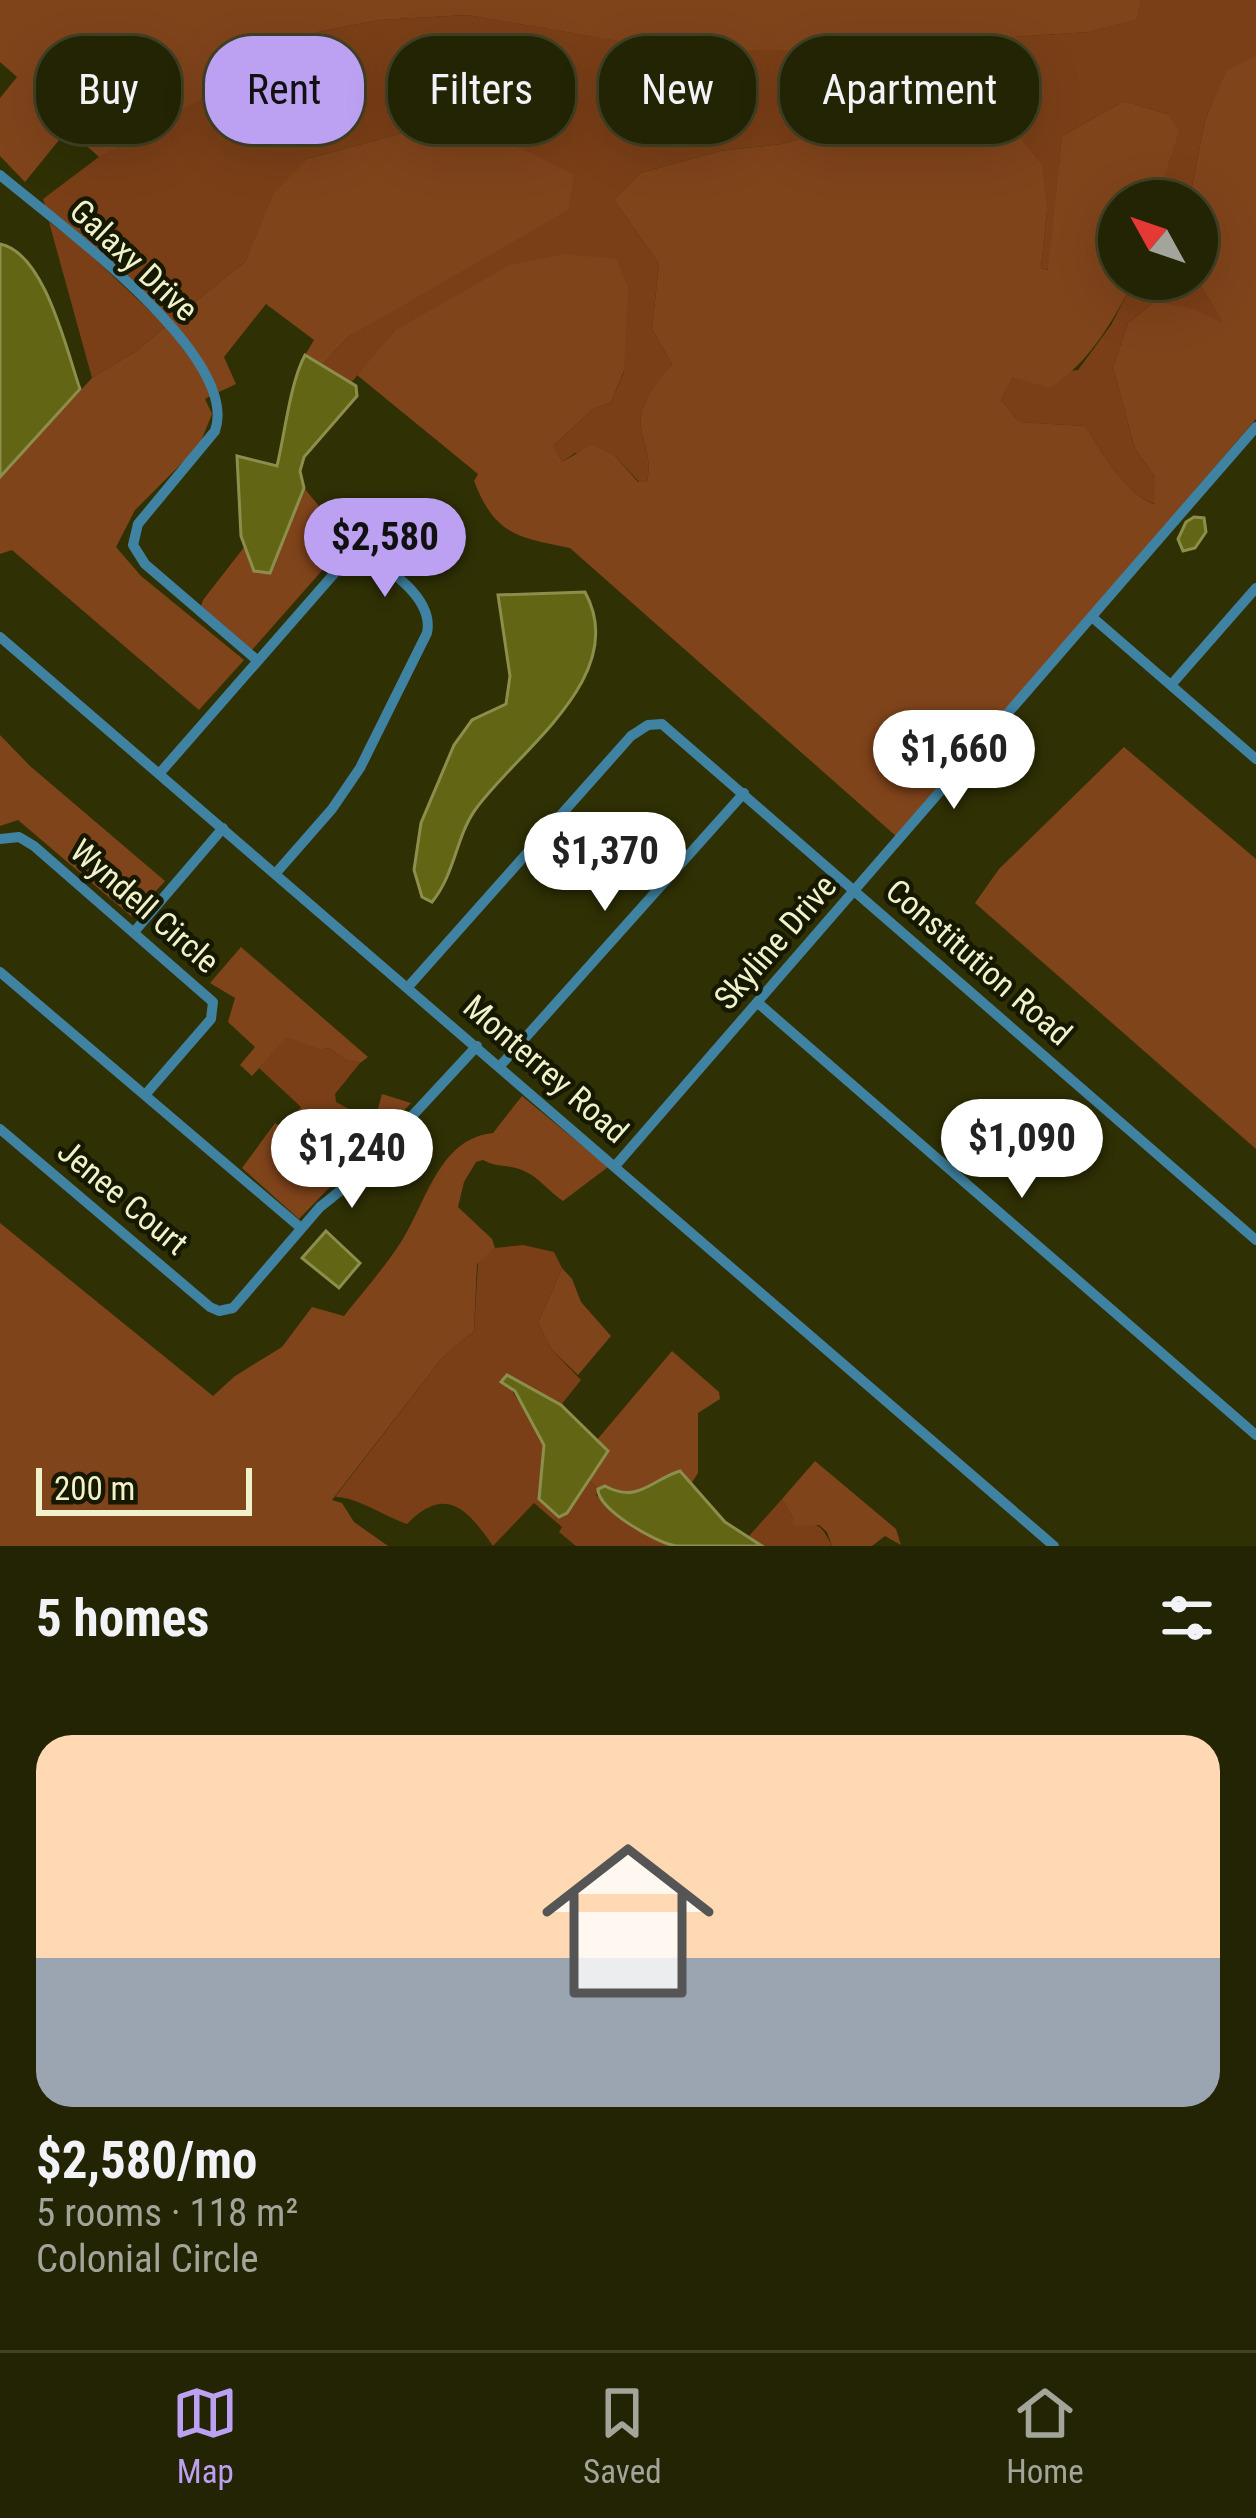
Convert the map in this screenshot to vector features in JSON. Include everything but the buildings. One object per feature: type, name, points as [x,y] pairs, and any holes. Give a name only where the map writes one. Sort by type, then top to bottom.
[{"type":"street","name":"Galaxy Drive","points":[[0,175],[161,315],[204,371],[219,412],[215,431],[138,524],[133,544],[141,560],[258,661]]},
{"type":"street","name":"Skyline Drive","points":[[616,1165],[1256,427]]},
{"type":"street","points":[[159,774],[353,556],[375,561],[411,591],[428,613],[427,633],[361,768],[276,873]]},
{"type":"street","points":[[1171,685],[1256,588]]},
{"type":"street","points":[[1092,617],[1256,759]]},
{"type":"street","name":"Monterrey Road","points":[[0,637],[1054,1546]]},
{"type":"street","name":"Constitution Road","points":[[409,987],[636,731],[652,724],[666,726],[1256,1240]]},
{"type":"street","points":[[500,1066],[744,793]]},
{"type":"street","points":[[134,932],[223,828]]},
{"type":"street","name":"Wyndell Circle","points":[[0,839],[20,837],[34,846],[210,997],[211,1019],[145,1095]]},
{"type":"street","points":[[0,972],[302,1228],[350,1183],[404,1121],[428,1103],[477,1046]]},
{"type":"street","points":[[758,1003],[1255,1433]]},
{"type":"street","name":"Jenee Court","points":[[0,1129],[220,1311],[233,1308],[302,1228]]},
{"type":"shaded area","points":[[0,0],[1141,0],[1136,20],[1089,32],[780,36],[780,50],[756,50],[756,36],[599,38],[467,15],[379,20],[311,36],[205,36],[205,96],[181,110],[181,36],[36,36],[36,144],[56,144],[25,182],[0,156],[0,98],[17,77],[0,62]]},
{"type":"shaded area","points":[[1141,0],[1256,0],[1256,55],[1226,72],[1205,120],[1193,180],[1159,180],[1167,114],[1124,101],[1062,136],[1049,270],[1041,268],[1047,210],[916,144],[1039,144],[1039,36],[1029,36],[1089,32],[1135,20]]},
{"type":"shaded area","points":[[467,15],[599,38],[599,144],[756,144],[756,50],[780,50],[782,144],[720,151],[640,173],[614,200],[659,264],[652,329],[672,364],[641,414],[647,482],[639,482],[614,455],[575,453],[562,462],[554,445],[592,410],[611,402],[624,372],[623,341],[394,331],[351,383],[322,365],[348,337],[411,298],[436,144],[575,144],[575,36],[388,36],[388,137],[364,143],[364,36],[311,36],[379,20]]},
{"type":"shaded area","points":[[1256,55],[1256,419],[897,837],[570,548],[522,536],[500,523],[482,499],[474,481],[478,474],[357,375],[394,331],[510,265],[564,254],[616,259],[628,287],[624,371],[611,402],[592,410],[554,445],[562,462],[591,445],[614,455],[638,482],[647,482],[641,414],[672,364],[652,329],[659,264],[614,200],[640,173],[720,151],[782,144],[1025,144],[1042,165],[1047,210],[1041,268],[1048,270],[1062,136],[1124,101],[1167,114],[1179,131],[1163,180],[1098,180],[1098,300],[1123,300],[1099,340],[1064,377],[1050,388],[1013,377],[1001,400],[1019,422],[1085,426],[1124,482],[1154,504],[1155,477],[1135,449],[1113,367],[1128,323],[1155,301],[1193,309],[1223,323],[1209,300],[1218,300],[1218,180],[1193,180],[1205,120],[1226,71]]},
{"type":"shaded area","points":[[205,95],[205,144],[362,144],[307,159],[246,261],[171,321],[46,209],[43,199],[117,144],[181,144],[181,108]]},
{"type":"shaded area","points":[[388,137],[388,144],[504,144],[529,152],[574,175],[568,210],[348,337],[322,365],[305,355],[314,340],[266,304],[224,357],[236,384],[219,392],[171,321],[246,261],[274,193],[307,159]]},
{"type":"shaded area","points":[[85,144],[122,144],[99,157]]},
{"type":"shaded area","points":[[49,222],[166,326],[92,378]]},
{"type":"shaded area","points":[[0,244],[16,251],[41,283],[80,389],[0,477]]},
{"type":"shaded area","points":[[1124,300],[1210,300],[1224,324],[1155,301],[1128,323],[1113,367],[1135,449],[1155,477],[1155,504],[1124,482],[1085,426],[1019,422],[1001,400],[1013,377],[1078,370]]},
{"type":"shaded area","points":[[166,326],[201,373],[212,395],[205,399],[212,414],[199,446],[135,510],[116,547],[141,576],[244,660],[199,710],[12,550],[0,554],[0,477],[92,378]]},
{"type":"shaded area","points":[[305,355],[356,386],[357,396],[304,457],[300,471],[304,488],[270,573],[254,571],[241,536],[237,456],[277,466]]},
{"type":"shaded area","points":[[304,488],[348,541],[252,650],[201,606],[245,546],[254,570],[270,573]]},
{"type":"shaded area","points":[[1194,517],[1204,518],[1206,532],[1195,548],[1183,551],[1178,539]]},
{"type":"shaded area","points":[[585,592],[595,623],[593,653],[582,682],[564,710],[475,810],[432,902],[422,897],[414,870],[421,823],[454,745],[472,720],[506,704],[510,676],[498,595]]},
{"type":"shaded area","points":[[0,735],[165,881],[132,917],[18,820],[0,826]]},
{"type":"shaded area","points":[[1124,747],[1256,859],[1256,1149],[975,903],[999,869]]},
{"type":"shaded area","points":[[241,947],[368,1057],[360,1063],[346,1060],[329,1048],[320,1050],[287,1037],[252,1076],[240,1065],[255,1047],[228,1022],[235,998],[210,983]]},
{"type":"shaded area","points":[[287,1036],[360,1063],[335,1094],[336,1102],[369,1120],[346,1151],[319,1151],[284,1128],[301,1107],[259,1068]]},
{"type":"shaded area","points":[[382,1094],[411,1103],[299,1219],[242,1168],[275,1123],[319,1150],[346,1151],[377,1112]]},
{"type":"shaded area","points":[[522,1096],[608,1167],[563,1201],[528,1173],[483,1160],[476,1162],[464,1182],[458,1207],[492,1239],[495,1248],[477,1264],[474,1331],[442,1358],[332,1500],[342,1503],[354,1522],[388,1546],[0,1546],[0,1223],[213,1396],[282,1347],[312,1307],[344,1316],[401,1242],[447,1160],[474,1138],[493,1133]]},
{"type":"shaded area","points":[[326,1231],[360,1263],[339,1288],[302,1258]]},
{"type":"shaded area","points":[[523,1245],[554,1252],[562,1268],[538,1323],[552,1350],[581,1380],[561,1405],[507,1375],[513,1393],[542,1437],[540,1499],[567,1513],[589,1480],[598,1489],[596,1495],[622,1519],[673,1546],[576,1546],[534,1503],[493,1546],[455,1506],[433,1506],[407,1524],[335,1497],[442,1358],[474,1331],[478,1262],[495,1248]]},
{"type":"shaded area","points":[[562,1268],[581,1302],[611,1336],[578,1375],[552,1350],[538,1323]]},
{"type":"shaded area","points":[[672,1351],[719,1392],[720,1399],[698,1413],[698,1473],[691,1484],[680,1471],[636,1491],[598,1489],[589,1480],[608,1452],[596,1441]]},
{"type":"shaded area","points":[[507,1375],[561,1405],[608,1451],[567,1513],[559,1517],[539,1499],[544,1445],[515,1391],[501,1382]]},
{"type":"shaded area","points":[[815,1461],[896,1529],[901,1545],[885,1536],[872,1546],[832,1546],[819,1525],[793,1526],[782,1499]]},
{"type":"shaded area","points":[[680,1471],[725,1522],[762,1546],[667,1544],[617,1515],[600,1497],[598,1489],[605,1486],[636,1492]]},
{"type":"shaded area","points":[[782,1499],[793,1518],[818,1526],[832,1546],[762,1546],[749,1536]]}]
